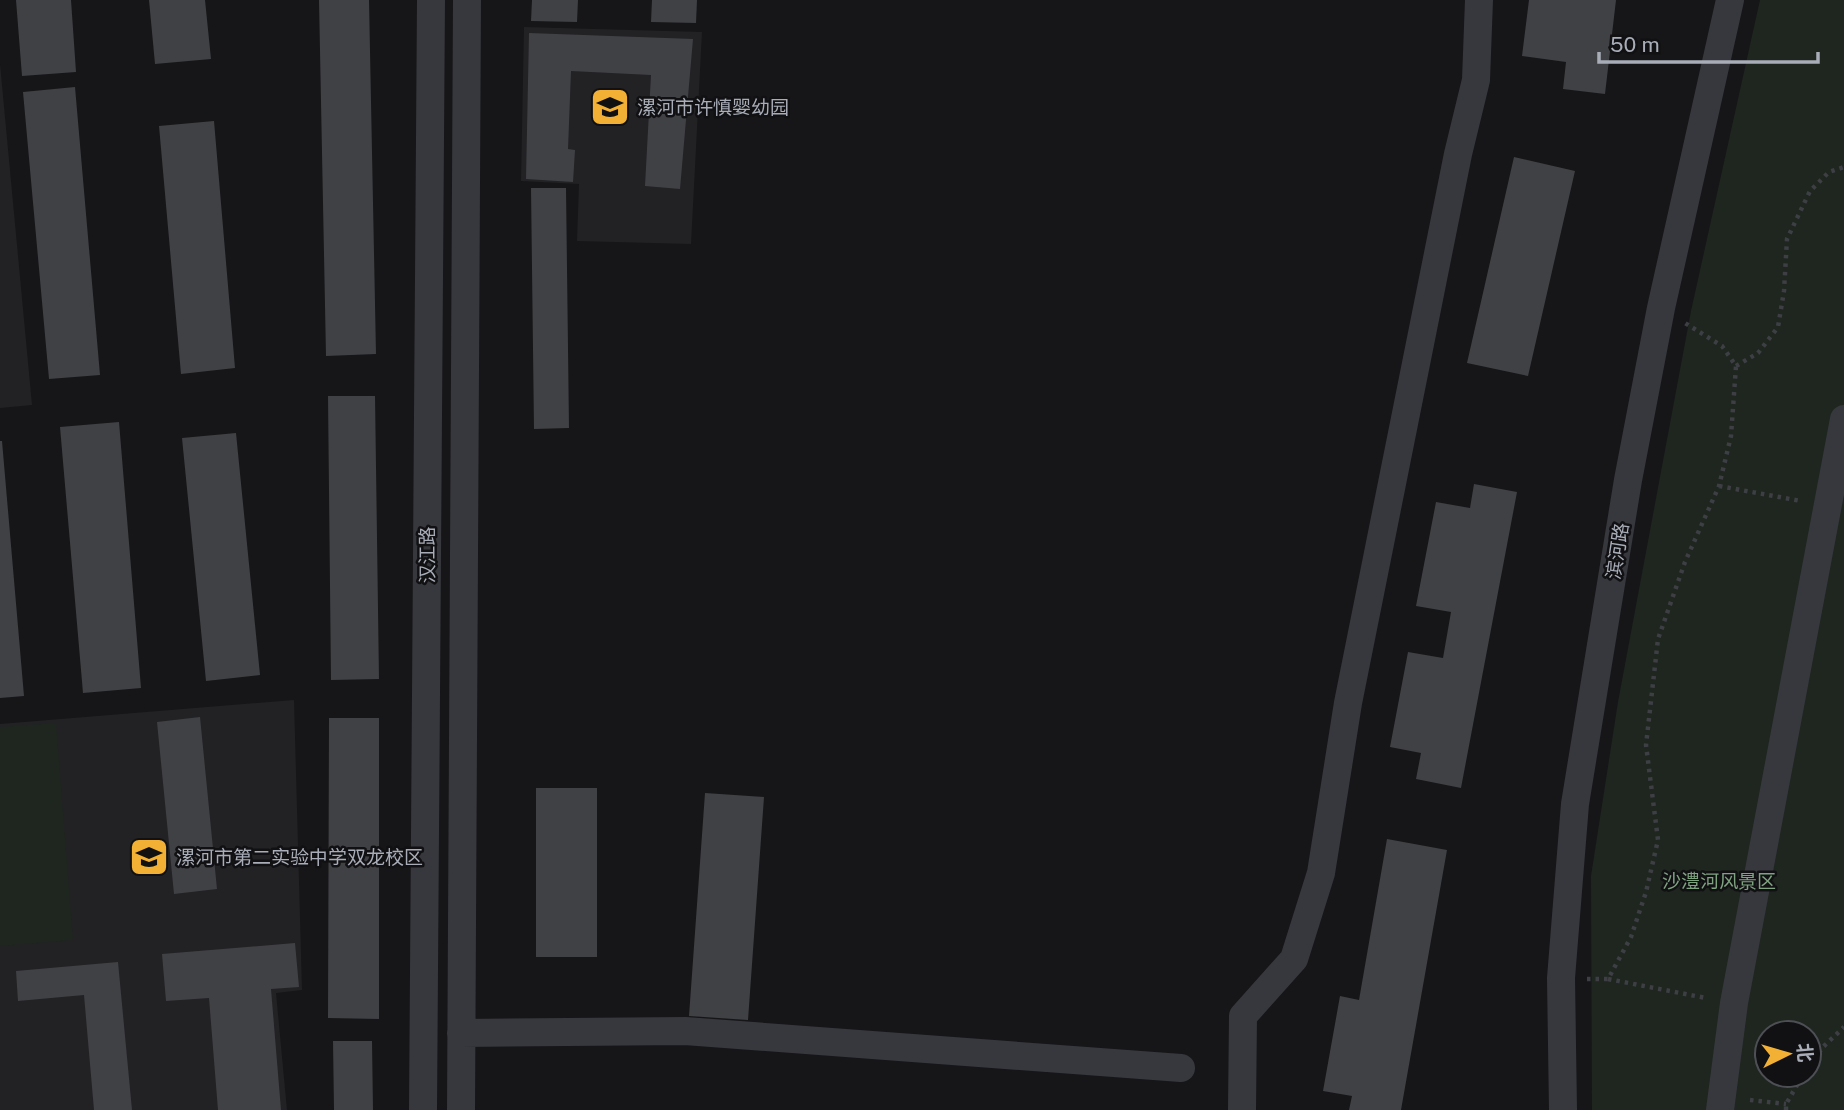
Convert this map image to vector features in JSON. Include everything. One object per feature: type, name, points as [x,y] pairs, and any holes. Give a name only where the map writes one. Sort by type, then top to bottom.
[{"type":"street","name":"汉江路","points":[[422,1110],[431,0]]},
{"type":"street","name":"汉江路","points":[[461,1110],[467,0]]},
{"type":"street","points":[[1242,1110],[1243,1016],[1294,959],[1321,873],[1348,703],[1458,154],[1476,80],[1479,0]]},
{"type":"street","name":"滨河路","points":[[1563,1110],[1561,978],[1575,804],[1661,307],[1730,0]]},
{"type":"street","points":[[1721,1103],[1734,1003],[1844,419]]},
{"type":"street","points":[[461,1033],[685,1031],[1181,1068]]},
{"type":"path","points":[[1736,366],[1758,353],[1779,327],[1787,239],[1810,191],[1829,172],[1844,167]]},
{"type":"path","points":[[1608,979],[1631,937],[1646,892],[1658,839],[1646,745],[1658,639],[1685,562],[1719,486],[1731,436],[1736,366],[1722,346],[1661,307]]},
{"type":"path","points":[[1719,486],[1826,506]]},
{"type":"path","points":[[1561,978],[1608,979],[1734,1003]]},
{"type":"path","points":[[1823,1047],[1844,1027]]},
{"type":"path","points":[[1721,1103],[1786,1107],[1796,1089]]},
{"type":"shaded area","name":"漯河市许慎婴幼园","points":[[524,27],[702,32],[691,244],[577,241],[579,184],[521,181]]},
{"type":"shaded area","points":[[0,64],[32,405],[0,408]]},
{"type":"shaded area","name":"漯河市第二实验中学双龙校区","points":[[294,700],[302,990],[276,993],[287,1110],[0,1110],[0,724]]},
{"type":"green space","name":"沙澧河风景区","points":[[1760,0],[1844,0],[1844,1110],[1592,1110],[1591,876],[1618,702],[1691,311]]},
{"type":"green space","points":[[56,723],[73,940],[0,946],[0,727]]},
{"type":"building","points":[[16,0],[71,0],[76,72],[22,76]]},
{"type":"building","points":[[149,0],[205,0],[211,59],[155,64]]},
{"type":"building","points":[[319,0],[369,0],[376,354],[326,356]]},
{"type":"building","points":[[532,0],[578,0],[577,22],[531,21]]},
{"type":"building","points":[[652,0],[697,0],[696,23],[651,22]]},
{"type":"building","points":[[1529,0],[1616,0],[1605,94],[1563,89],[1566,62],[1522,56]]},
{"type":"building","points":[[529,33],[693,39],[680,189],[645,186],[651,75],[571,71],[568,149],[575,150],[573,182],[526,179]]},
{"type":"building","points":[[75,87],[100,375],[49,379],[23,92]]},
{"type":"building","points":[[214,121],[235,368],[181,374],[159,126]]},
{"type":"building","points":[[1514,157],[1575,171],[1528,376],[1467,363]]},
{"type":"building","points":[[531,188],[566,188],[569,428],[534,429]]},
{"type":"building","points":[[328,396],[375,396],[379,679],[331,680]]},
{"type":"building","points":[[119,422],[141,688],[83,693],[60,427]]},
{"type":"building","points":[[236,433],[260,675],[206,681],[182,438]]},
{"type":"building","points":[[0,441],[24,696],[0,698]]},
{"type":"building","points":[[1474,484],[1517,492],[1461,788],[1416,779],[1421,753],[1390,747],[1408,652],[1443,658],[1451,612],[1416,606],[1436,502],[1470,508]]},
{"type":"building","points":[[200,717],[217,889],[174,894],[157,722]]},
{"type":"building","points":[[329,718],[379,718],[379,1019],[328,1018]]},
{"type":"building","points":[[536,788],[597,788],[597,957],[536,957]]},
{"type":"building","points":[[705,793],[764,797],[748,1020],[689,1016]]},
{"type":"building","points":[[1387,839],[1447,850],[1401,1110],[1349,1110],[1352,1096],[1323,1091],[1340,996],[1359,1000]]},
{"type":"building","points":[[295,943],[299,987],[271,989],[281,1110],[218,1110],[209,998],[166,1001],[162,954]]},
{"type":"building","points":[[118,962],[132,1110],[94,1110],[84,995],[18,1001],[16,971]]},
{"type":"building","points":[[333,1041],[372,1041],[373,1110],[334,1110]]},
{"type":"place","name":"漯河市许慎婴幼园","points":[[610,107]]},
{"type":"place","name":"漯河市第二实验中学双龙校区","points":[[149,857]]}]
